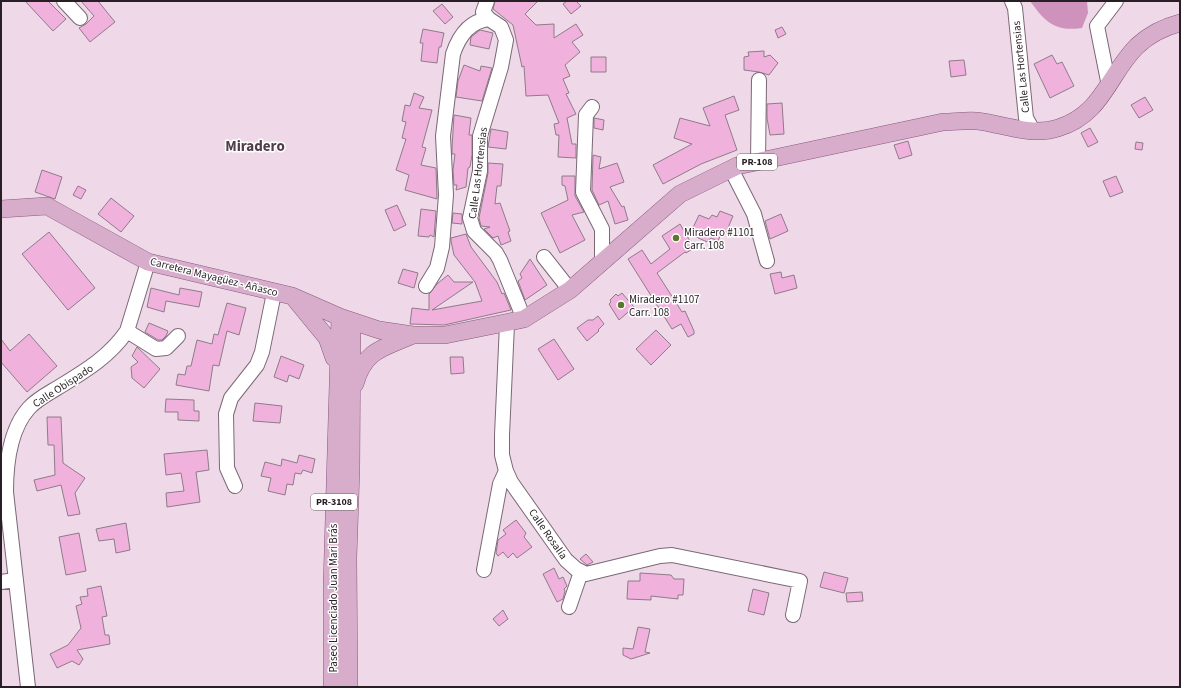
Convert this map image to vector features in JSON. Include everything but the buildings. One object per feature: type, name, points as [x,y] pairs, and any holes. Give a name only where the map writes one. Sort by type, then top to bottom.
[{"type":"main road","name":"PR-108","points":[[346,319],[379,330],[413,335],[444,335],[507,324],[524,319],[570,290],[680,194],[731,169],[943,122],[977,121],[1034,132],[1058,128],[1078,119],[1093,107],[1109,86],[1128,56],[1137,46],[1157,32],[1180,23]]},
{"type":"main road","name":"Carretera Mayagüez - Añasco","points":[[1,209],[47,206],[148,262],[274,293],[292,296],[346,319]]},
{"type":"main road","points":[[292,296],[327,338],[338,375]]},
{"type":"main road","name":"Paseo Licenciado Juan Mari Brás","points":[[332,687],[332,585],[338,375],[346,319]]},
{"type":"main road","name":"Paseo Licenciado Juan Mari Brás","points":[[346,319],[352,394],[348,558],[349,687]]},
{"type":"main road","points":[[352,394],[359,370],[365,360],[375,351],[413,335]]},
{"type":"street","points":[[64,1],[80,18]]},
{"type":"street","points":[[487,1],[483,12],[489,19]]},
{"type":"street","name":"Calle Las Hortensias","points":[[1012,1],[1015,8],[1026,118],[1034,132]]},
{"type":"street","points":[[1109,86],[1097,26],[1116,1]]},
{"type":"street","points":[[426,286],[439,261],[442,247],[446,195],[444,136],[453,54],[464,31],[479,20],[489,19]]},
{"type":"street","name":"Calle Las Hortensias","points":[[489,19],[501,27],[506,40],[501,67],[480,136],[480,171],[470,218],[474,231],[496,253],[500,260],[524,319]]},
{"type":"street","points":[[758,162],[759,80]]},
{"type":"street","points":[[592,107],[586,115],[582,192],[602,229],[602,263]]},
{"type":"street","points":[[731,169],[754,214],[767,260]]},
{"type":"street","points":[[544,257],[570,290]]},
{"type":"street","name":"Calle Obispado","points":[[28,687],[8,581],[5,523],[6,472],[11,446],[21,420],[29,408],[98,362],[111,351],[127,331],[148,262]]},
{"type":"street","points":[[235,486],[228,468],[226,414],[230,398],[257,365],[262,352],[274,293]]},
{"type":"street","name":"Calle Rosalía","points":[[507,324],[502,435],[502,455],[506,471],[511,482],[566,560],[581,572]]},
{"type":"street","points":[[127,331],[156,350],[166,348],[178,336]]},
{"type":"street","points":[[484,570],[500,484],[506,471]]},
{"type":"street","points":[[569,607],[581,572],[586,574],[660,556],[672,555],[800,581],[794,609]]},
{"type":"shaded area","points":[[1030,1],[1087,1],[1088,13],[1082,28],[1073,29],[1058,27],[1046,20]]},
{"type":"place","name":"Miradero #1101 Carr. 108","points":[[676,238]]},
{"type":"place","name":"Miradero #1107 Carr. 108","points":[[621,305]]},
{"type":"district","name":"Miradero","points":[[255,146]]}]
